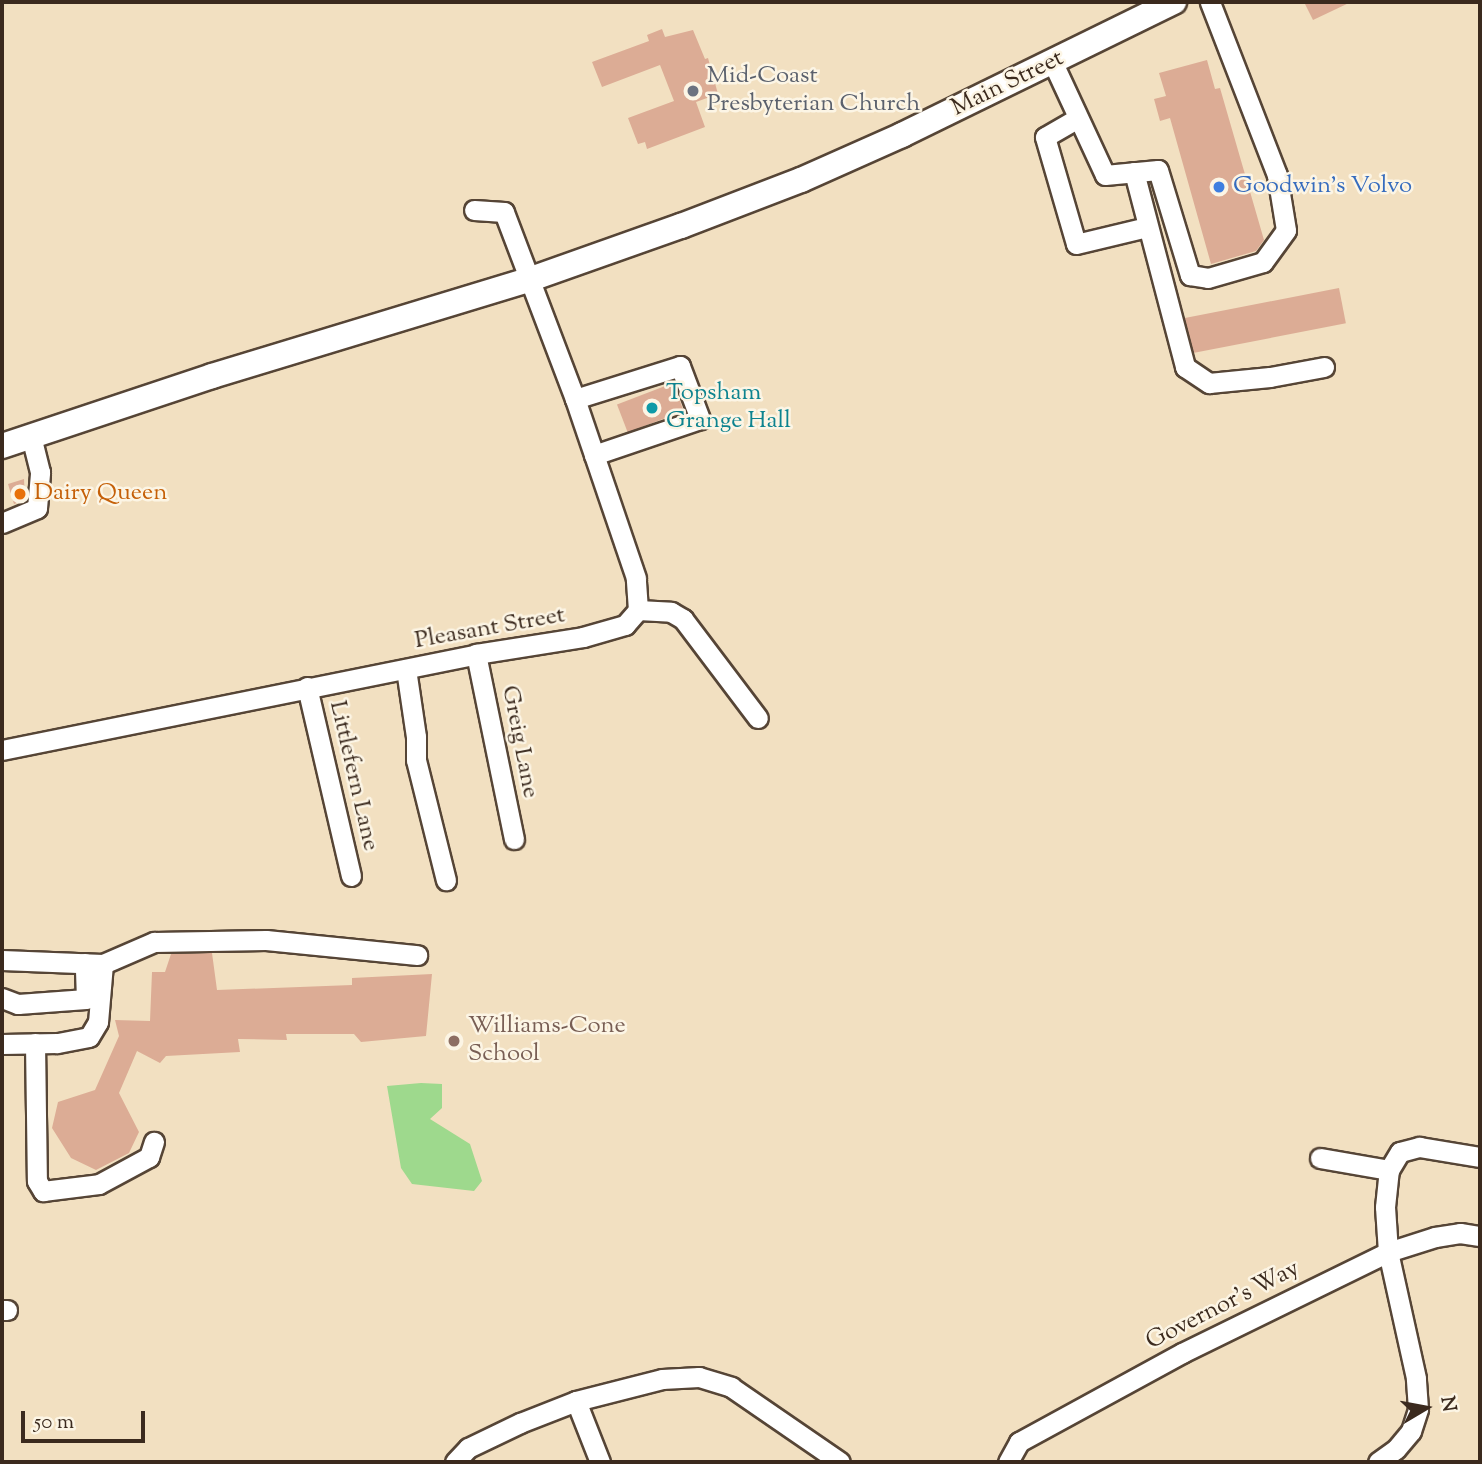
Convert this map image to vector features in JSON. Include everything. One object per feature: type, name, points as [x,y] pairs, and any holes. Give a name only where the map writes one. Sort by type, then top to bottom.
[{"type":"main road","name":"Main Street","points":[[2,446],[212,376],[531,279],[801,180],[1053,63],[1164,4]]},
{"type":"street","points":[[1053,63],[1105,175],[1158,170],[1191,275],[1208,278],[1263,262],[1286,230],[1277,175],[1210,2]]},
{"type":"street","points":[[1078,118],[1045,136],[1076,244],[1147,227]]},
{"type":"street","points":[[1134,172],[1185,367],[1209,383],[1270,377],[1324,367]]},
{"type":"street","points":[[474,210],[504,212],[575,399],[636,578],[638,610],[671,612],[683,619],[758,718]]},
{"type":"street","points":[[575,399],[680,366],[699,419],[594,455]]},
{"type":"street","points":[[2,523],[37,508],[40,472],[31,436]]},
{"type":"street","name":"Pleasant Street","points":[[2,750],[475,654],[583,637],[625,625],[638,610]]},
{"type":"street","name":"Greig Lane","points":[[475,654],[514,839]]},
{"type":"street","points":[[406,669],[420,783],[446,880]]},
{"type":"street","name":"Littlefern Lane","points":[[306,687],[351,876]]},
{"type":"street","points":[[2,960],[94,963],[154,942],[266,940],[417,955]]},
{"type":"street","points":[[2,998],[18,1004],[86,999],[94,963]]},
{"type":"street","points":[[2,1044],[35,1044],[89,1037],[98,1021],[101,1006],[94,963]]},
{"type":"street","points":[[35,1044],[37,1181],[43,1191],[99,1184],[149,1157],[154,1142]]},
{"type":"street","points":[[1378,1462],[1396,1449],[1410,1431],[1418,1409],[1416,1378],[1388,1252],[1385,1207],[1389,1170],[1400,1152],[1419,1147],[1480,1157]]},
{"type":"street","points":[[1321,1158],[1389,1170]]},
{"type":"street","name":"Governor's Way","points":[[1008,1462],[1019,1442],[1182,1353],[1388,1252],[1435,1237],[1460,1233],[1480,1236]]},
{"type":"street","points":[[455,1462],[468,1448],[520,1423],[576,1401],[662,1379],[699,1377],[731,1387],[840,1462]]},
{"type":"street","points":[[576,1401],[600,1462]]},
{"type":"green space","points":[[442,1084],[442,1108],[430,1119],[470,1144],[482,1181],[474,1191],[412,1184],[401,1168],[387,1086]]},
{"type":"building","points":[[1304,2],[1351,2],[1313,20]]},
{"type":"building","name":"Mid-Coast Presbyterian Church","points":[[662,29],[665,37],[693,30],[705,59],[708,58],[718,94],[696,102],[705,127],[647,149],[645,142],[638,144],[628,118],[674,101],[660,65],[602,87],[592,62],[649,41],[647,35]]},
{"type":"building","name":"Goodwin's Volvo","points":[[1207,60],[1215,89],[1220,88],[1264,240],[1256,251],[1211,264],[1170,118],[1160,121],[1154,99],[1166,96],[1159,73]]},
{"type":"building","points":[[1339,288],[1346,323],[1192,353],[1185,318]]},
{"type":"building","name":"Topsham Grange Hall","points":[[673,383],[684,411],[628,433],[617,405]]},
{"type":"building","name":"Dairy Queen","points":[[24,479],[25,500],[14,504],[8,484]]},
{"type":"building","points":[[212,953],[217,990],[352,985],[352,978],[432,974],[426,1036],[361,1042],[354,1034],[286,1034],[287,1040],[238,1039],[240,1052],[166,1056],[160,1063],[137,1051],[119,1093],[139,1132],[129,1153],[96,1170],[71,1158],[52,1128],[58,1102],[95,1090],[119,1036],[115,1020],[150,1021],[152,972],[165,972],[171,954]]},
{"type":"place","name":"Mid-Coast Presbyterian Church","points":[[693,91]]},
{"type":"place","name":"Goodwin's Volvo","points":[[1219,187]]},
{"type":"place","name":"Topsham Grange Hall","points":[[652,408]]},
{"type":"place","name":"Dairy Queen","points":[[20,494]]},
{"type":"place","name":"Williams-Cone School","points":[[454,1041]]}]
